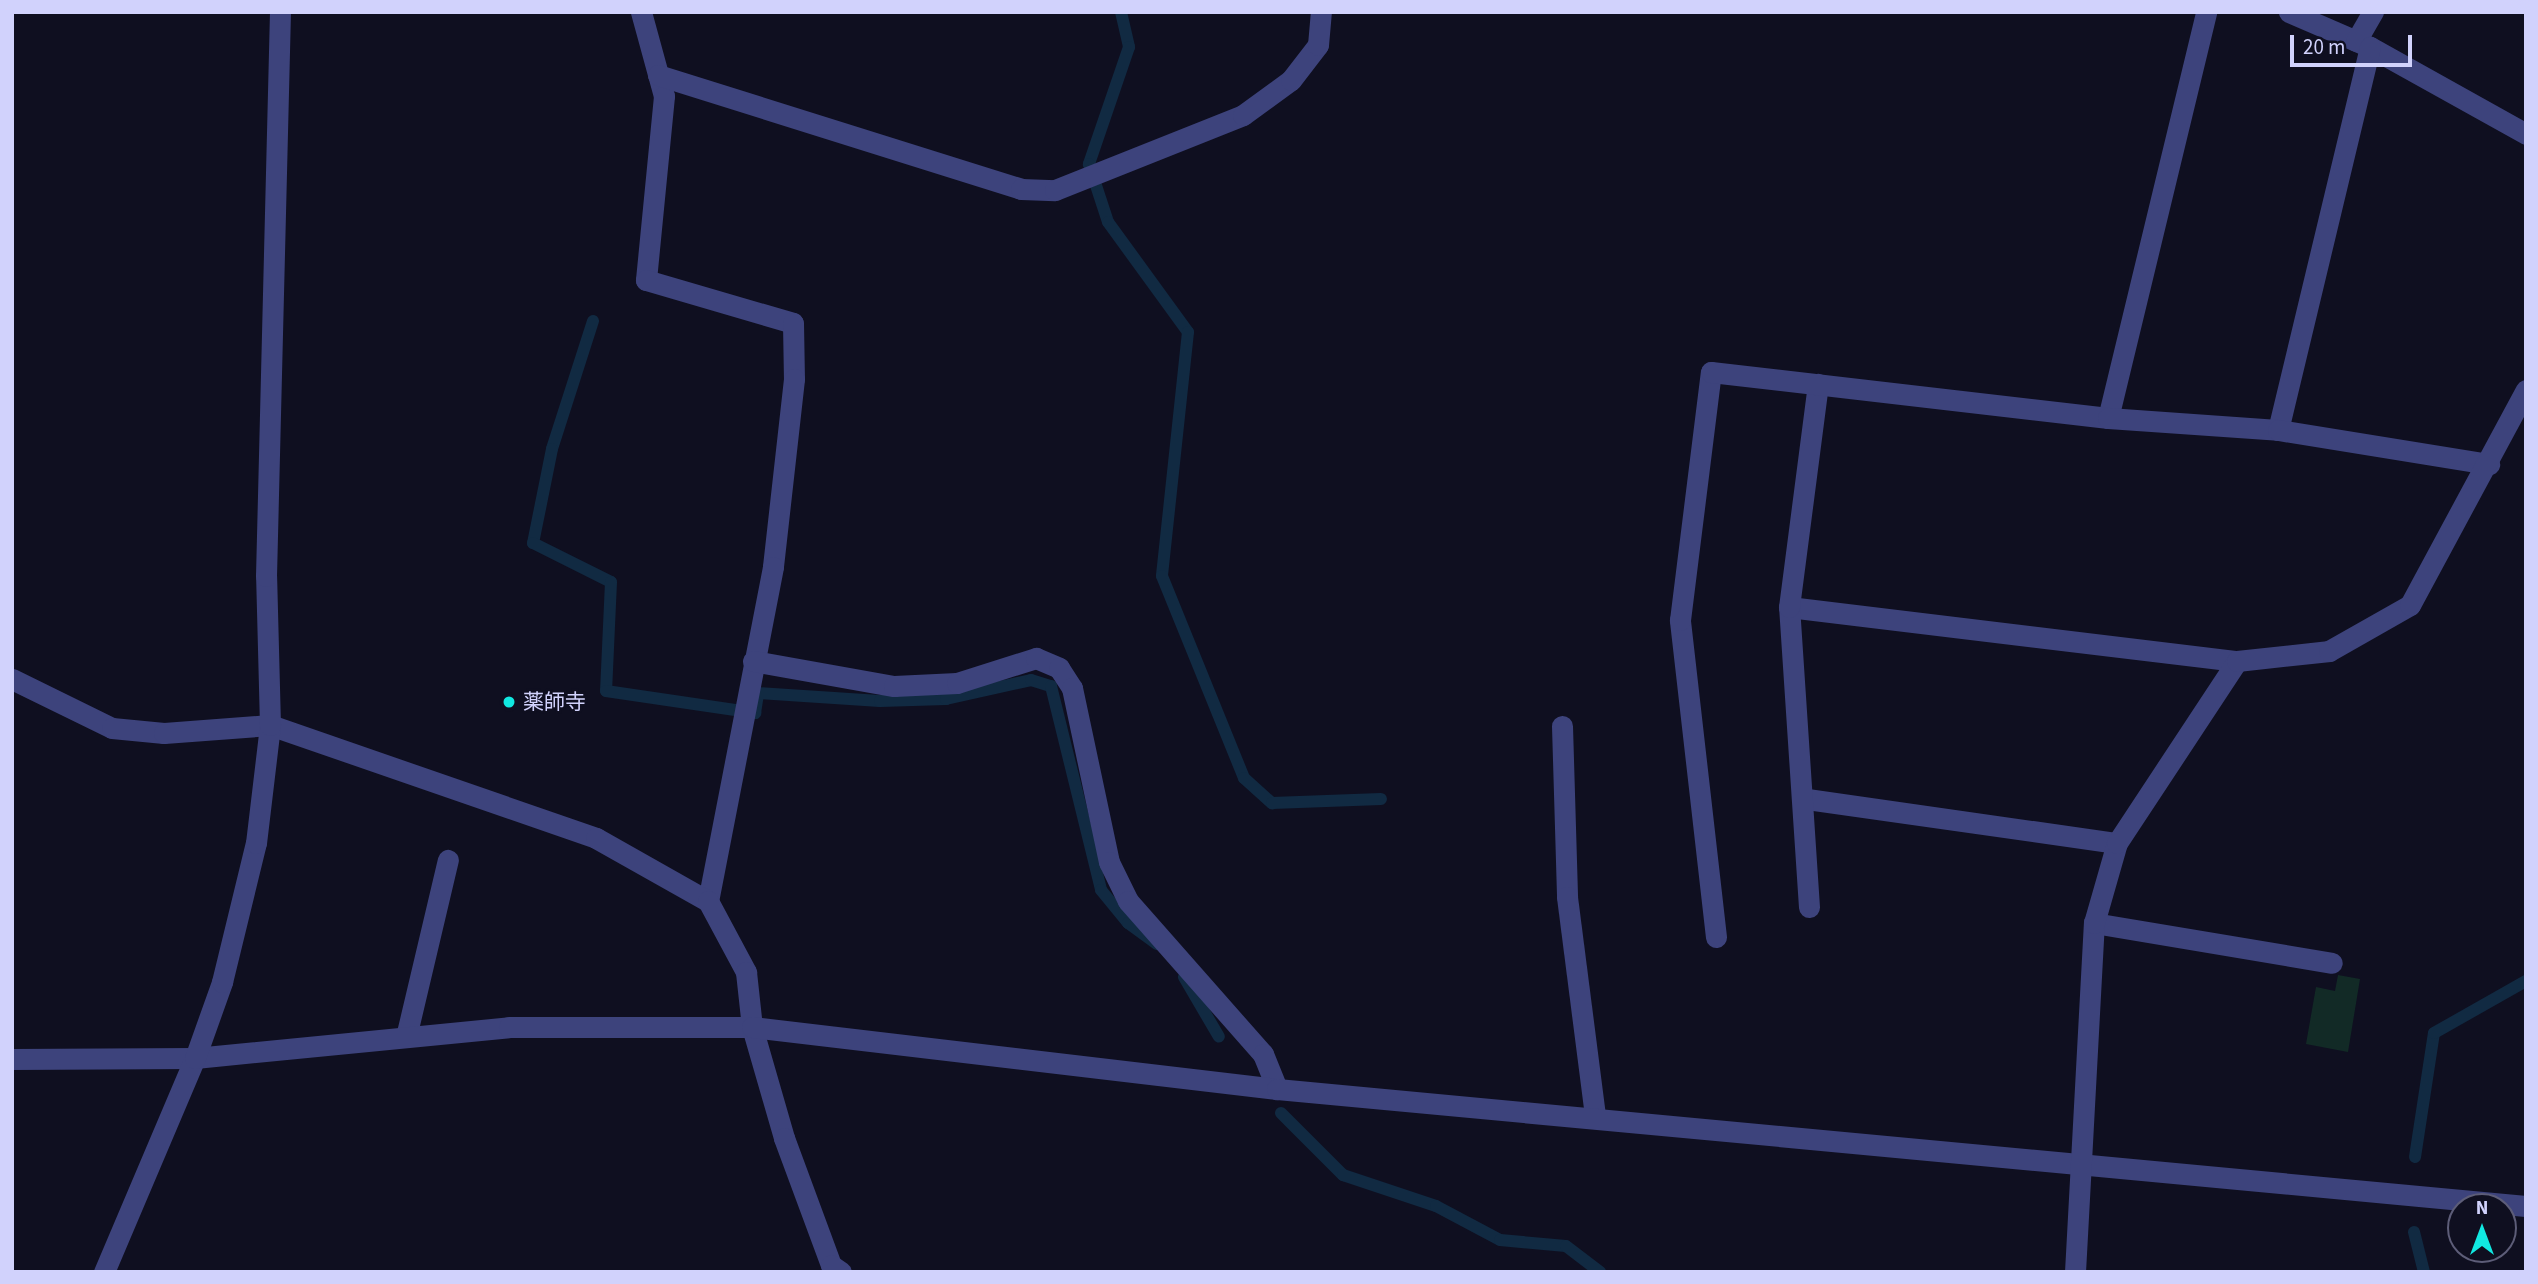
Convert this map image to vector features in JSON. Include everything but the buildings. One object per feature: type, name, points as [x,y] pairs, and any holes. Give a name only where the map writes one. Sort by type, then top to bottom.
[{"type":"street","points":[[104,1272],[195,1058],[222,982],[256,843],[270,725],[266,576],[280,12]]},
{"type":"street","points":[[641,12],[664,96],[646,280],[793,323],[794,379],[772,568],[708,901]]},
{"type":"street","points":[[658,75],[1021,189],[1055,190],[1243,115],[1291,80],[1311,54],[1323,23],[1321,12]]},
{"type":"street","points":[[2108,418],[2206,12]]},
{"type":"street","points":[[2289,12],[2363,44],[2526,134]]},
{"type":"street","points":[[2278,430],[2363,44],[2373,12]]},
{"type":"street","points":[[1716,937],[1680,620],[1711,372],[2108,418],[2278,430],[2489,464]]},
{"type":"street","points":[[1810,907],[1807,799],[1789,607],[1818,384]]},
{"type":"street","points":[[1789,607],[2237,661],[2329,651],[2410,605],[2489,464],[2526,390]]},
{"type":"street","points":[[753,661],[894,687],[957,683],[1036,658],[1059,667],[1072,688],[1109,862],[1128,901],[1263,1054],[1277,1089]]},
{"type":"street","points":[[2075,1272],[2094,923],[2117,843],[2237,661]]},
{"type":"street","points":[[12,679],[112,728],[164,733],[270,725],[596,838],[708,901],[746,972],[752,1027],[784,1138],[834,1269]]},
{"type":"street","points":[[1562,726],[1567,897],[1595,1116]]},
{"type":"street","points":[[1807,799],[2117,843]]},
{"type":"street","points":[[407,1037],[448,860]]},
{"type":"street","points":[[2094,923],[2332,963]]},
{"type":"street","points":[[12,1059],[195,1058],[509,1027],[752,1027],[1277,1089],[1595,1116],[2526,1206]]},
{"type":"green space","points":[[2338,975],[2360,979],[2348,1052],[2306,1044],[2316,987],[2335,991]]},
{"type":"waterway","points":[[1121,12],[1129,47],[1089,164],[1108,222],[1188,332],[1162,576],[1244,778],[1272,803],[1381,799]]},
{"type":"waterway","points":[[593,321],[552,449],[533,543],[611,582],[606,691],[755,713],[758,693],[880,701],[946,699],[1031,680],[1051,686],[1101,890],[1128,923],[1157,944]]},
{"type":"waterway","points":[[1184,977],[1219,1037]]},
{"type":"waterway","points":[[2415,1157],[2434,1033],[2526,981]]},
{"type":"waterway","points":[[1281,1113],[1343,1175],[1436,1206],[1500,1240],[1566,1246],[1600,1272]]},
{"type":"waterway","points":[[2414,1232],[2424,1272]]},
{"type":"place","name":"薬師寺","points":[[509,702]]}]
